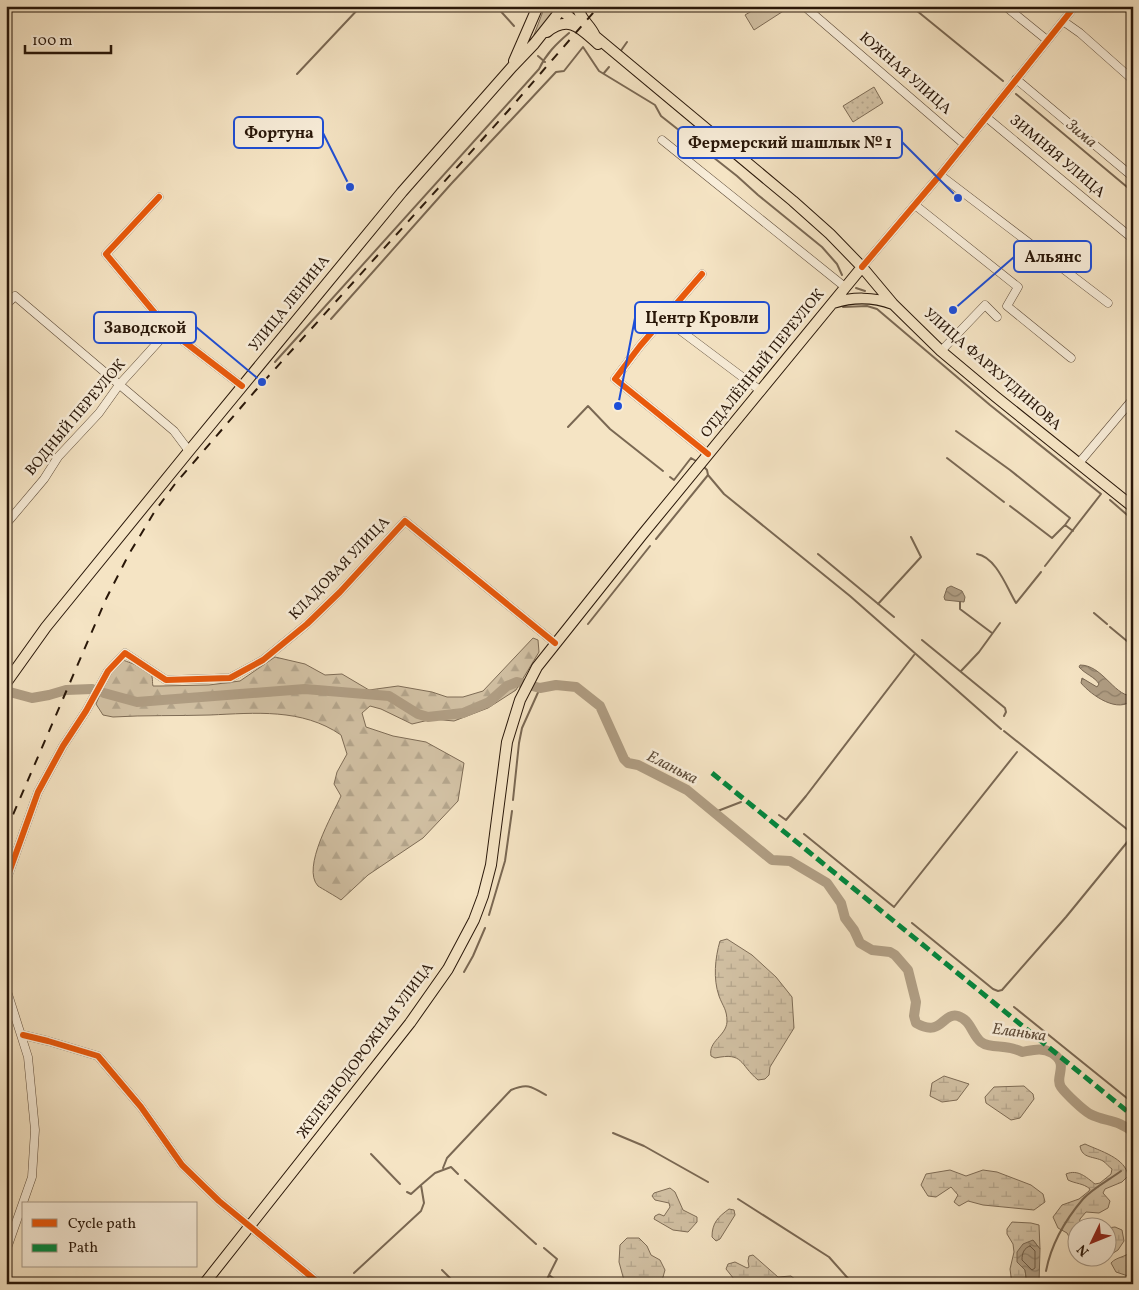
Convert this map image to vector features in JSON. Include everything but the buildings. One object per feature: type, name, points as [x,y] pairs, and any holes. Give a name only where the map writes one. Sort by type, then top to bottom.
[{"type":"main road","points":[[529,26],[528,13],[531,6]]},
{"type":"main road","name":"УЛИЦА ЛЕНИНА","points":[[512,67],[538,6]]},
{"type":"main road","name":"УЛИЦА ФАРХУТДИНОВА","points":[[577,6],[584,22],[593,30],[595,36],[836,239],[893,304],[941,351],[1133,507]]},
{"type":"main road","points":[[559,7],[595,36]]},
{"type":"main road","name":"УЛИЦА ЛЕНИНА","points":[[6,683],[10,669],[188,451],[402,192],[534,44],[559,7]]},
{"type":"main road","points":[[534,44],[557,25],[574,25],[632,73],[649,82]]},
{"type":"main road","name":"ОТДАЛЁННЫЙ ПЕРЕУЛОК","points":[[555,643],[862,267]]},
{"type":"main road","points":[[833,303],[844,300],[871,299],[893,304]]},
{"type":"main road","name":"ЖЕЛЕЗНОДОРОЖНАЯ УЛИЦА","points":[[204,1284],[410,1023],[448,969],[474,920],[483,896],[491,865],[507,742],[520,700],[537,667],[555,643]]},
{"type":"street","name":"ЮЖНАЯ УЛИЦА","points":[[804,6],[964,144]]},
{"type":"street","points":[[1005,6],[1047,40]]},
{"type":"street","points":[[862,267],[940,175],[1075,6]]},
{"type":"street","points":[[1063,21],[1080,33],[1133,80]]},
{"type":"street","points":[[1016,79],[1133,177]]},
{"type":"street","name":"ЗИМНЯЯ УЛИЦА","points":[[986,117],[1133,239]]},
{"type":"street","points":[[662,140],[845,287]]},
{"type":"street","points":[[940,175],[1108,303]]},
{"type":"street","points":[[159,197],[106,254],[169,330],[242,386]]},
{"type":"street","points":[[915,205],[1018,287],[1007,306],[1071,358]]},
{"type":"street","points":[[702,274],[640,346],[615,379],[708,454]]},
{"type":"street","points":[[6,304],[15,296],[174,431],[188,451]]},
{"type":"street","points":[[941,351],[985,305],[997,318]]},
{"type":"street","points":[[665,319],[761,391]]},
{"type":"street","name":"ВОДНЫЙ ПЕРЕУЛОК","points":[[6,524],[44,479],[58,457],[99,414],[120,385],[169,330]]},
{"type":"street","points":[[1079,463],[1133,399]]},
{"type":"street","name":"КЛАДОВАЯ УЛИЦА","points":[[6,881],[38,792],[108,671],[125,653],[166,680],[230,678],[263,660],[307,624],[340,592],[405,521],[555,643]]},
{"type":"street","points":[[6,988],[28,1057],[35,1130],[32,1177],[23,1202]]},
{"type":"street","points":[[22,1035],[98,1056],[141,1107],[182,1165],[219,1201],[320,1284]]},
{"type":"street","points":[[6,1251],[22,1205]]},
{"type":"green space","points":[[545,6],[553,12],[536,37],[534,35]]},
{"type":"green space","points":[[760,6],[783,6],[785,10],[754,30],[745,15]]},
{"type":"green space","points":[[874,87],[883,103],[853,122],[843,106]]},
{"type":"green space","points":[[533,638],[538,640],[539,652],[516,690],[488,708],[454,721],[433,719],[412,724],[381,709],[370,706],[362,713],[366,727],[393,736],[426,742],[464,763],[458,801],[423,838],[368,875],[341,900],[318,886],[314,878],[313,867],[320,841],[341,796],[334,784],[337,772],[347,754],[341,735],[326,726],[294,716],[244,713],[113,717],[103,715],[96,704],[110,675],[123,660],[148,671],[152,677],[153,686],[160,686],[209,685],[240,681],[275,657],[305,664],[325,675],[342,674],[369,690],[398,686],[432,692],[447,697],[463,697],[483,691]]},
{"type":"green space","points":[[727,939],[752,955],[776,977],[792,997],[794,1028],[770,1067],[769,1075],[765,1079],[758,1080],[736,1058],[715,1058],[711,1056],[712,1046],[724,1031],[727,1022],[726,1011],[719,996],[715,976],[720,941]]},
{"type":"green space","points":[[944,1076],[969,1084],[957,1100],[942,1102],[930,1096],[932,1083]]},
{"type":"green space","points":[[1024,1086],[1033,1094],[1034,1099],[1020,1118],[1011,1120],[986,1103],[985,1097],[994,1087]]},
{"type":"green space","points":[[1085,1144],[1105,1152],[1123,1164],[1128,1176],[1122,1182],[1105,1189],[1103,1193],[1110,1201],[1108,1208],[1099,1213],[1086,1212],[1081,1218],[1066,1218],[1066,1232],[1058,1228],[1053,1217],[1062,1205],[1079,1199],[1090,1189],[1068,1180],[1066,1174],[1078,1173],[1095,1184],[1100,1183],[1111,1174],[1112,1169],[1100,1159],[1083,1153],[1080,1146]]},
{"type":"green space","points":[[950,1170],[966,1176],[983,1170],[997,1172],[1031,1185],[1043,1194],[1045,1202],[1034,1210],[983,1205],[968,1201],[959,1206],[954,1202],[958,1195],[951,1187],[936,1197],[928,1196],[921,1185],[926,1174]]},
{"type":"green space","points":[[670,1188],[675,1192],[683,1210],[697,1217],[697,1222],[688,1232],[673,1230],[654,1219],[659,1214],[664,1216],[670,1207],[669,1203],[655,1200],[652,1196],[654,1193]]},
{"type":"green space","points":[[729,1209],[734,1210],[735,1215],[720,1239],[716,1241],[712,1237],[714,1224]]},
{"type":"green space","points":[[1012,1222],[1039,1225],[1040,1249],[1033,1240],[1025,1270],[1027,1284],[1012,1284],[1010,1269],[1014,1252],[1007,1229]]},
{"type":"green space","points":[[1116,1227],[1122,1230],[1124,1241],[1116,1251]]},
{"type":"green space","points":[[627,1238],[639,1238],[647,1246],[651,1255],[660,1260],[665,1270],[661,1284],[625,1284],[619,1262],[620,1245]]},
{"type":"green space","points":[[1133,1249],[1133,1280],[1131,1277],[1116,1272],[1114,1268],[1116,1268],[1116,1259],[1131,1252]]},
{"type":"green space","points":[[753,1255],[778,1277],[791,1276],[801,1284],[738,1284],[726,1269],[728,1264],[735,1262],[747,1268],[749,1267],[749,1256]]},
{"type":"water","points":[[951,586],[962,591],[965,597],[964,602],[945,600],[947,588]]},
{"type":"water","points":[[1080,665],[1088,666],[1095,670],[1133,699],[1120,705],[1098,698],[1081,683],[1082,678],[1097,687],[1099,684],[1079,667]]},
{"type":"water","points":[[1033,1240],[1040,1249],[1039,1284],[1027,1284],[1025,1270],[1017,1262],[1017,1252],[1023,1244]]},
{"type":"waterway","points":[[297,74],[361,6]]},
{"type":"waterway","points":[[496,6],[514,26]]},
{"type":"waterway","points":[[586,12],[590,6]]},
{"type":"waterway","name":"Зима","points":[[911,6],[1003,81]]},
{"type":"waterway","points":[[275,362],[539,69],[552,50],[569,33]]},
{"type":"waterway","points":[[620,52],[627,42]]},
{"type":"waterway","points":[[331,319],[451,184],[556,72],[564,71],[583,47],[599,71],[655,105],[661,116],[822,247],[837,264],[842,275]]},
{"type":"waterway","points":[[538,56],[545,62]]},
{"type":"waterway","points":[[604,73],[609,67]]},
{"type":"waterway","name":"Зима","points":[[1016,94],[1133,192]]},
{"type":"waterway","points":[[856,288],[865,291]]},
{"type":"waterway","points":[[843,307],[867,306],[877,309],[990,405],[1101,494],[1045,566]]},
{"type":"waterway","points":[[568,427],[588,406],[610,429],[663,471]]},
{"type":"waterway","points":[[956,431],[1010,470],[1070,518],[1065,525],[1073,531]]},
{"type":"waterway","points":[[670,477],[674,480],[691,458],[696,461]]},
{"type":"waterway","points":[[947,458],[1004,502]]},
{"type":"waterway","points":[[704,467],[708,475],[724,494],[850,596],[1001,729]]},
{"type":"waterway","points":[[656,539],[708,475]]},
{"type":"waterway","points":[[1110,500],[1133,520]]},
{"type":"waterway","points":[[1010,506],[1052,538],[1065,525]]},
{"type":"waterway","points":[[878,604],[921,557],[911,537]]},
{"type":"waterway","points":[[588,624],[650,546]]},
{"type":"waterway","points":[[818,554],[894,617]]},
{"type":"waterway","points":[[977,554],[984,556],[995,567],[1016,603],[1041,572]]},
{"type":"waterway","points":[[960,602],[960,609],[992,633]]},
{"type":"waterway","points":[[1094,613],[1107,624]]},
{"type":"waterway","points":[[961,671],[979,652],[1000,623]]},
{"type":"waterway","points":[[1110,627],[1133,646]]},
{"type":"waterway","points":[[922,640],[1005,708],[1004,716]]},
{"type":"waterway","points":[[779,815],[786,820],[914,655]]},
{"type":"waterway","name":"Еланька","points":[[104,693],[137,702],[305,689],[389,696],[418,714],[428,717],[463,713],[489,702],[507,686],[517,682],[540,688],[556,685],[576,687],[600,706],[624,759],[628,763],[638,765],[687,790],[772,860],[790,861],[827,883],[841,903],[845,918],[854,930],[860,943],[872,950],[890,952],[908,970],[916,1002],[914,1016],[916,1023],[931,1028],[948,1018],[958,1016],[969,1024],[978,1039],[985,1044],[1011,1048],[1022,1052],[1041,1050],[1052,1053],[1057,1057],[1061,1066],[1059,1083],[1071,1098],[1090,1114],[1122,1125],[1133,1132]]},
{"type":"waterway","points":[[513,800],[522,728],[540,688]]},
{"type":"waterway","name":"Еланька","points":[[6,691],[32,698],[66,690],[92,689]]},
{"type":"waterway","points":[[1004,731],[1133,834]]},
{"type":"waterway","points":[[804,834],[894,907],[1017,752]]},
{"type":"waterway","points":[[715,812],[741,802]]},
{"type":"waterway","points":[[489,915],[505,861],[512,811]]},
{"type":"waterway","points":[[912,923],[993,989],[1002,990],[1066,917],[1133,835]]},
{"type":"waterway","points":[[464,972],[485,928]]},
{"type":"waterway","points":[[1014,1007],[1133,1103]]},
{"type":"waterway","points":[[443,1168],[447,1158],[511,1090],[529,1086],[546,1095]]},
{"type":"waterway","points":[[613,1133],[644,1146],[708,1182]]},
{"type":"waterway","points":[[371,1154],[400,1184]]},
{"type":"waterway","points":[[354,1273],[421,1211],[424,1203],[421,1185],[435,1173],[451,1167],[458,1174]]},
{"type":"waterway","points":[[1046,1271],[1055,1242],[1077,1207],[1091,1191],[1121,1171]]},
{"type":"waterway","points":[[465,1180],[536,1244]]},
{"type":"waterway","points":[[407,1192],[411,1194],[421,1185]]},
{"type":"waterway","points":[[738,1199],[829,1257],[853,1284]]},
{"type":"waterway","points":[[544,1248],[557,1259],[549,1275]]},
{"type":"waterway","points":[[442,1270],[456,1284]]},
{"type":"waterway","points":[[545,1284],[549,1275],[561,1284]]},
{"type":"railway","points":[[6,831],[106,599],[129,554],[155,511],[175,484],[256,390],[508,111],[599,6]]},
{"type":"marked path","points":[[712,773],[1133,1116]]},
{"type":"cycle path","points":[[862,267],[940,175],[1075,6]]},
{"type":"cycle path","points":[[159,197],[106,254],[169,330],[242,386]]},
{"type":"cycle path","points":[[702,274],[640,346],[615,379],[708,454]]},
{"type":"cycle path","points":[[6,881],[38,792],[108,671],[125,653],[166,680],[230,678],[263,660],[307,624],[340,592],[405,521],[555,643]]},
{"type":"cycle path","points":[[23,1035],[98,1056],[141,1107],[182,1165],[219,1201],[320,1284]]},
{"type":"place","name":"Фортуна","points":[[350,187]]},
{"type":"place","name":"Фермерский шашлык № 1","points":[[958,198]]},
{"type":"place","name":"Альянс","points":[[953,310]]},
{"type":"place","name":"Заводской","points":[[262,382]]},
{"type":"place","name":"Центр Кровли","points":[[618,406]]}]
